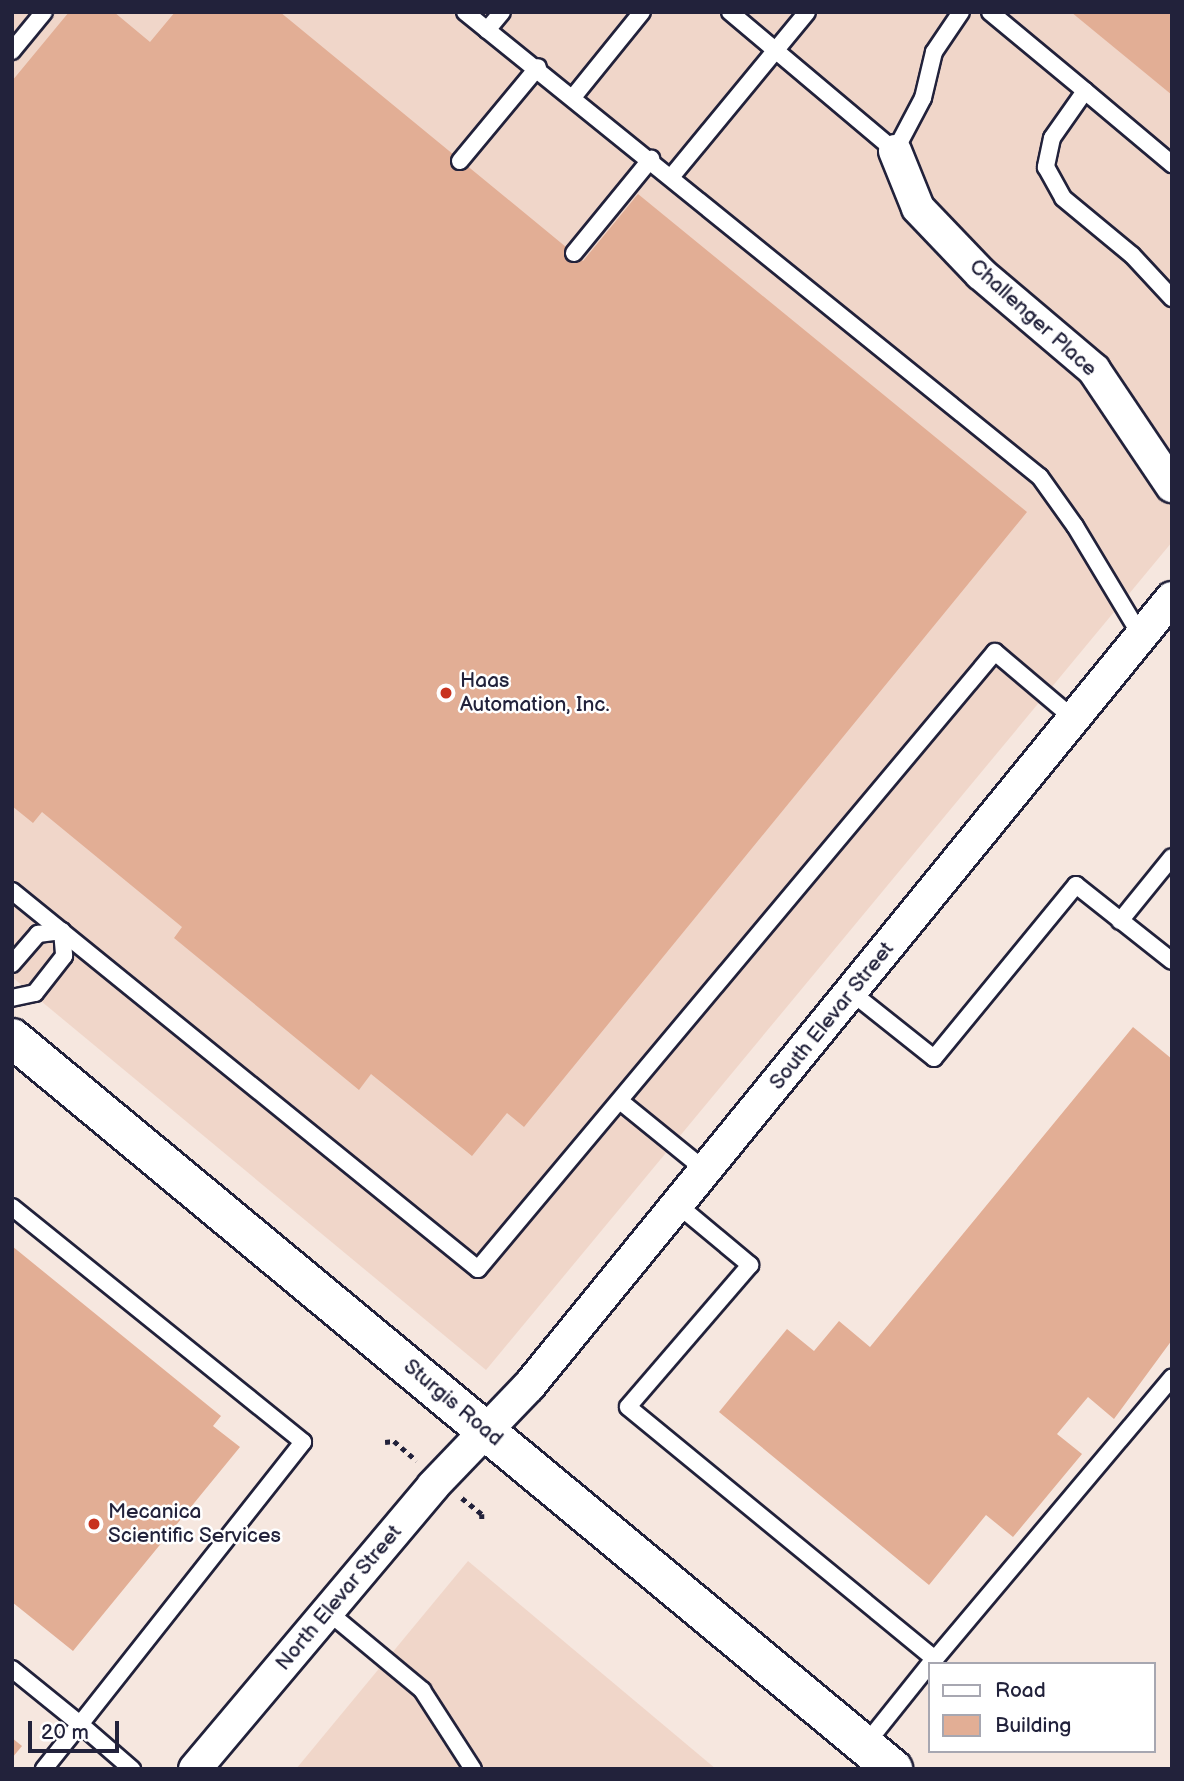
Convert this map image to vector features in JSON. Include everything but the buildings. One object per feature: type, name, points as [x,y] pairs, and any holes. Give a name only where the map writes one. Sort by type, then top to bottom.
[{"type":"street","name":"Challenger Place","points":[[895,151],[918,208],[981,274],[1094,370],[1172,486]]},
{"type":"street","name":"South Elevar Street","points":[[486,1430],[529,1386],[1172,598]]},
{"type":"street","name":"Sturgis Road","points":[[12,1038],[879,1757]]},
{"type":"street","name":"North Elevar Street","points":[[195,1769],[327,1611],[486,1430]]},
{"type":"lane","points":[[12,51],[44,12]]},
{"type":"lane","points":[[465,12],[652,159],[1040,477],[1075,526],[1140,634]]},
{"type":"lane","points":[[487,30],[502,12]]},
{"type":"lane","points":[[574,96],[642,12]]},
{"type":"lane","points":[[730,12],[895,151],[923,99],[934,52],[961,12]]},
{"type":"lane","points":[[672,176],[807,12]]},
{"type":"lane","points":[[990,12],[1172,164]]},
{"type":"lane","points":[[460,161],[538,67]]},
{"type":"lane","points":[[1084,91],[1052,138],[1046,167],[1063,198],[1132,255],[1172,298]]},
{"type":"lane","points":[[574,253],[652,159]]},
{"type":"lane","points":[[12,891],[478,1269],[995,652],[1074,719]]},
{"type":"lane","points":[[1120,920],[1172,857]]},
{"type":"lane","points":[[851,992],[934,1058],[1076,885],[1172,961]]},
{"type":"lane","points":[[12,964],[38,934],[62,931]]},
{"type":"lane","points":[[12,998],[35,993],[64,956],[62,931]]},
{"type":"lane","points":[[620,1101],[706,1171]]},
{"type":"lane","points":[[678,1205],[750,1265],[628,1407],[932,1662],[1172,1378]]},
{"type":"lane","points":[[12,1208],[303,1443],[44,1769]]},
{"type":"lane","points":[[327,1611],[422,1690],[473,1769]]},
{"type":"lane","points":[[12,1669],[132,1769]]},
{"type":"lane","points":[[879,1757],[928,1669]]},
{"type":"shaded area","name":"Haas Automation, Inc.","points":[[12,12],[1172,12],[1172,542],[486,1370],[12,977]]},
{"type":"shaded area","points":[[468,1561],[716,1769],[296,1769]]},
{"type":"place","name":"Haas Automation, Inc.","points":[[446,693]]},
{"type":"place","name":"Mecanica Scientific Services","points":[[94,1524]]}]
